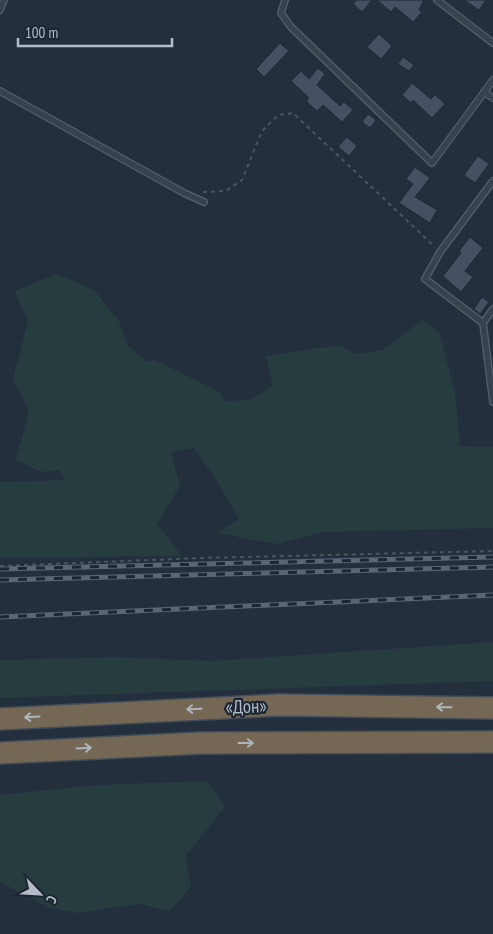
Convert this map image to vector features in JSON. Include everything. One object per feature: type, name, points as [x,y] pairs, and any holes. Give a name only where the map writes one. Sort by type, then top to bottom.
[{"type":"highway","name":"«Дон»","points":[[0,719],[279,705],[493,708]]},
{"type":"highway","name":"«Дон»","points":[[0,753],[201,743],[493,742]]},
{"type":"lane","points":[[0,10],[4,0]]},
{"type":"lane","points":[[285,0],[281,13],[291,27],[432,163],[493,80]]},
{"type":"lane","points":[[437,0],[493,43]]},
{"type":"lane","points":[[0,91],[184,194],[204,202]]},
{"type":"lane","points":[[484,92],[493,98]]},
{"type":"lane","points":[[483,323],[425,279],[440,252],[493,180]]},
{"type":"lane","points":[[493,309],[483,323],[493,402]]},
{"type":"path","points":[[184,194],[226,191],[242,180],[262,131],[278,115],[293,113],[440,252]]},
{"type":"path","points":[[0,566],[201,558],[493,551]]},
{"type":"green space","points":[[57,274],[94,290],[119,321],[128,346],[148,362],[155,360],[220,392],[224,401],[249,400],[273,386],[266,356],[339,345],[356,354],[382,350],[423,320],[439,332],[455,392],[460,446],[493,447],[493,528],[323,532],[277,544],[217,533],[239,519],[217,481],[194,448],[171,452],[180,486],[157,524],[182,556],[0,558],[0,482],[65,480],[59,470],[42,472],[16,460],[29,411],[13,379],[28,322],[15,291]]},
{"type":"green space","points":[[493,642],[493,681],[0,698],[0,660],[117,657],[210,661]]},
{"type":"green space","points":[[208,781],[225,807],[185,857],[191,887],[170,911],[140,904],[77,913],[48,907],[0,882],[0,795],[96,785]]},
{"type":"building","points":[[357,0],[372,0],[362,12],[353,4]]},
{"type":"building","points":[[377,0],[424,0],[419,10],[422,12],[413,22],[395,7],[391,12]]},
{"type":"building","points":[[464,0],[486,0],[479,10]]},
{"type":"building","points":[[379,34],[392,46],[381,59],[367,47]]},
{"type":"building","points":[[280,43],[289,51],[264,77],[256,69]]},
{"type":"building","points":[[403,57],[414,65],[409,71],[398,64]]},
{"type":"building","points":[[318,68],[325,74],[317,85],[340,106],[344,102],[353,110],[342,122],[323,105],[317,111],[306,101],[309,98],[291,81],[301,71],[309,79]]},
{"type":"building","points":[[412,83],[431,99],[435,95],[445,104],[432,118],[413,100],[411,103],[402,95]]},
{"type":"building","points":[[368,114],[376,120],[370,128],[362,122]]},
{"type":"building","points":[[347,137],[357,146],[349,156],[338,147]]},
{"type":"building","points":[[478,156],[489,164],[475,183],[464,175]]},
{"type":"building","points":[[415,167],[430,178],[415,197],[437,210],[430,223],[399,203],[413,184],[406,179]]},
{"type":"building","points":[[470,237],[483,248],[465,271],[473,277],[461,292],[443,276],[461,253],[459,251]]},
{"type":"building","points":[[482,297],[489,302],[480,314],[474,309]]},
{"type":"railway","points":[[0,569],[493,557]]},
{"type":"railway","points":[[0,580],[493,567]]},
{"type":"railway","points":[[0,617],[493,595]]}]
